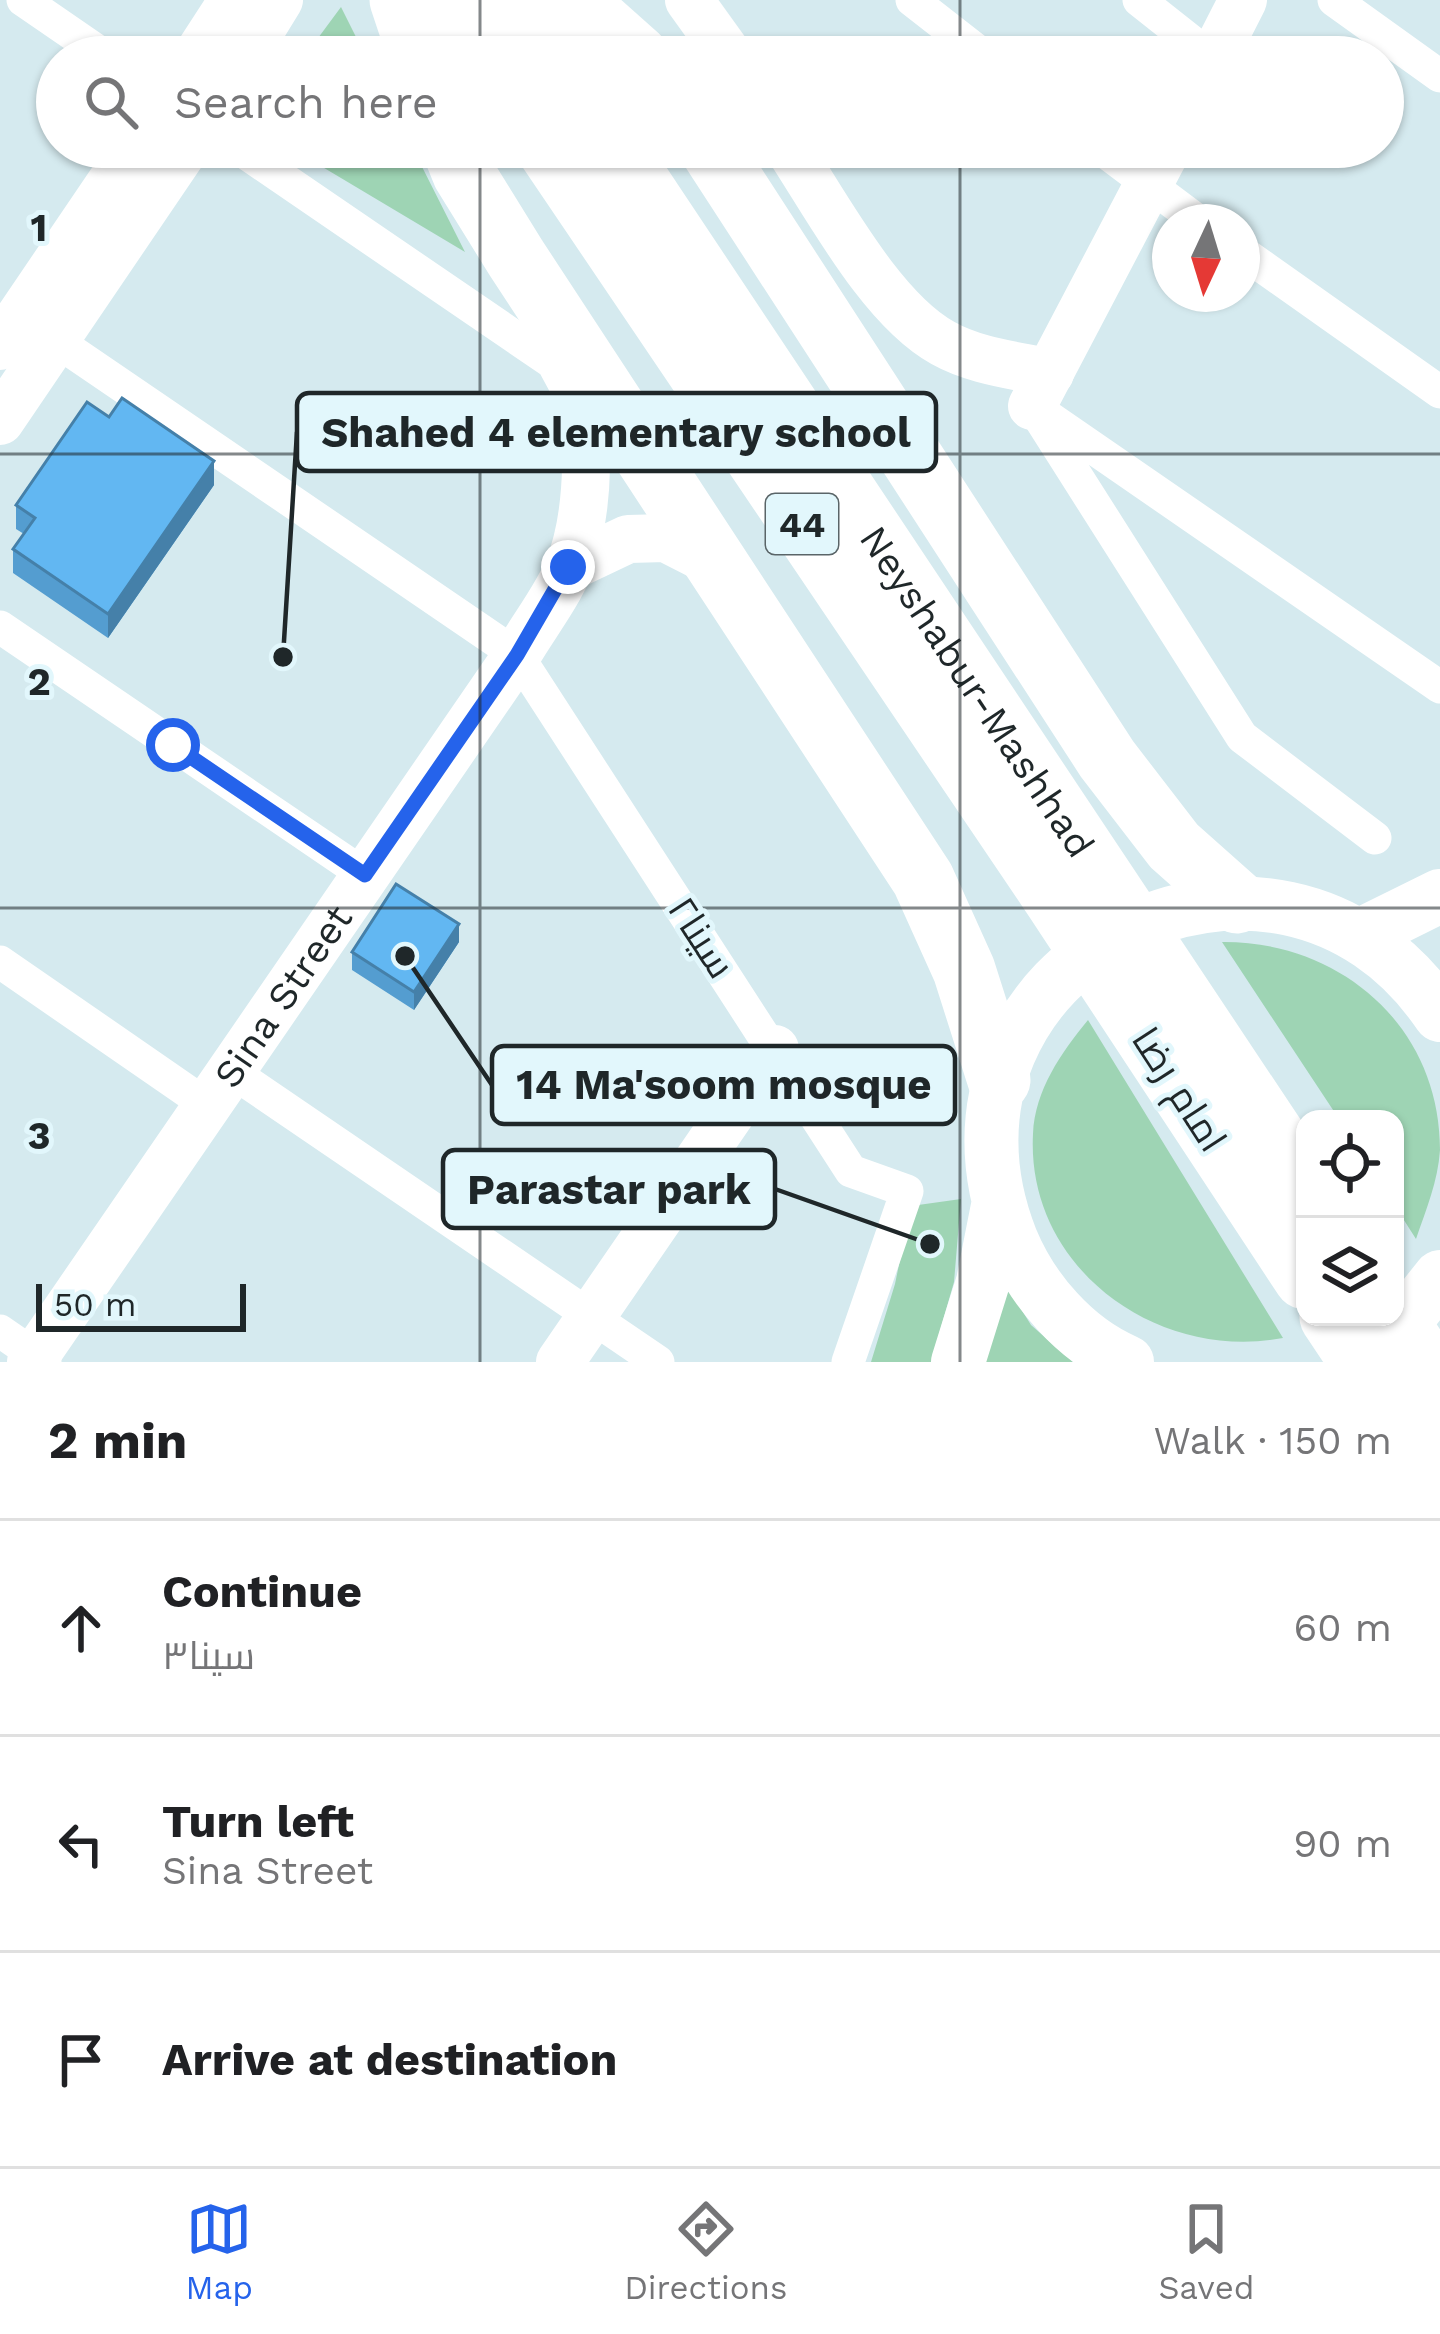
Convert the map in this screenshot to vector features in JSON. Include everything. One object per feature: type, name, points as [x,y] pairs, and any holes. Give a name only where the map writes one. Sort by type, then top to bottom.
[{"type":"highway","points":[[401,0],[413,36]]},
{"type":"highway","points":[[448,0],[473,36]]},
{"type":"highway","points":[[517,0],[541,36]]},
{"type":"highway","points":[[574,0],[614,36]]},
{"type":"highway","points":[[462,168],[923,879],[964,970],[999,1080]]},
{"type":"highway","name":"44","points":[[562,168],[1078,888]]},
{"type":"highway","name":"Neyshabur-Mashhad","points":[[628,168],[1078,888]]},
{"type":"highway","points":[[724,168],[1108,759],[1174,846],[1237,902]]},
{"type":"highway","name":"امام رضا","points":[[1078,888],[1140,982],[1296,1261]]},
{"type":"highway","name":"امام رضا","points":[[1140,982],[1296,1172]]},
{"type":"highway","points":[[1336,1326],[1361,1362]]},
{"type":"highway","points":[[1400,1326],[1424,1362]]},
{"type":"main road","points":[[1359,936],[1440,896]]},
{"type":"main road","points":[[1127,1362],[1110,1355],[1060,1316],[1022,1265],[998,1206],[990,1143],[999,1080],[1024,1022],[1064,971],[1115,933],[1174,910],[1237,902],[1300,911],[1359,936],[1403,969],[1440,1015]]},
{"type":"main road","points":[[958,1362],[983,1282],[998,1206]]},
{"type":"main road","points":[[1343,1362],[1405,1321],[1440,1277]]},
{"type":"street","points":[[23,0],[75,36]]},
{"type":"street","points":[[210,36],[233,0]]},
{"type":"street","points":[[257,36],[279,0]]},
{"type":"street","points":[[689,0],[715,36]]},
{"type":"street","points":[[912,0],[958,36]]},
{"type":"street","points":[[1139,0],[1185,36]]},
{"type":"street","points":[[1223,36],[1243,0]]},
{"type":"street","points":[[1334,0],[1384,36]]},
{"type":"street","points":[[1404,50],[1440,76]]},
{"type":"street","points":[[0,421],[19,327],[121,168]]},
{"type":"street","points":[[19,327],[167,168]]},
{"type":"street","points":[[268,168],[553,363],[586,424]]},
{"type":"street","points":[[802,168],[870,272],[920,328],[945,345],[1041,389],[1276,573],[1440,687]]},
{"type":"street","points":[[1041,389],[1157,168]]},
{"type":"street","points":[[1159,168],[1186,204]]},
{"type":"street","points":[[1260,265],[1440,392]]},
{"type":"street","points":[[19,327],[286,498],[517,655]]},
{"type":"street","name":"Sina Street","points":[[28,1353],[219,1088],[517,655],[568,567],[583,501],[586,424],[579,350]]},
{"type":"street","points":[[1041,389],[1242,737],[1375,838]]},
{"type":"street","points":[[568,567],[628,539],[666,538],[720,566]]},
{"type":"street","points":[[0,627],[365,875]]},
{"type":"street","name":"سینا۲","points":[[517,655],[851,1171],[907,1191],[848,1362]]},
{"type":"street","points":[[0,962],[219,1088],[592,1316],[658,1362]]},
{"type":"street","points":[[560,1362],[775,1049]]},
{"type":"green space","points":[[341,7],[356,36],[320,36]]},
{"type":"green space","points":[[324,168],[423,168],[465,252]]},
{"type":"green space","points":[[1222,942],[1305,956],[1342,974],[1375,999],[1402,1029],[1422,1065],[1435,1105],[1440,1150],[1416,1239],[1404,1220],[1404,1110],[1333,1110]]},
{"type":"green space","points":[[1088,1020],[1283,1338],[1236,1342],[1189,1335],[1146,1319],[1108,1295],[1076,1263],[1051,1225],[1037,1182],[1035,1118],[1051,1073]]},
{"type":"green space","points":[[961,1199],[954,1282],[931,1362],[871,1362],[895,1284],[911,1206]]},
{"type":"green space","points":[[1008,1288],[1031,1325],[1073,1362],[984,1362]]},
{"type":"building","points":[[122,398],[214,461],[108,614],[13,549],[35,518],[16,505],[87,402],[109,417]]},
{"type":"building","points":[[396,884],[459,924],[414,992],[352,952]]},
{"type":"place","name":"Shahed 4 elementary school","points":[[283,657]]},
{"type":"place","name":"14 Ma'soom mosque","points":[[405,956]]},
{"type":"place","name":"Parastar park","points":[[930,1244]]},
{"type":"route","points":[[173,745],[365,875],[517,655],[568,567]]}]
